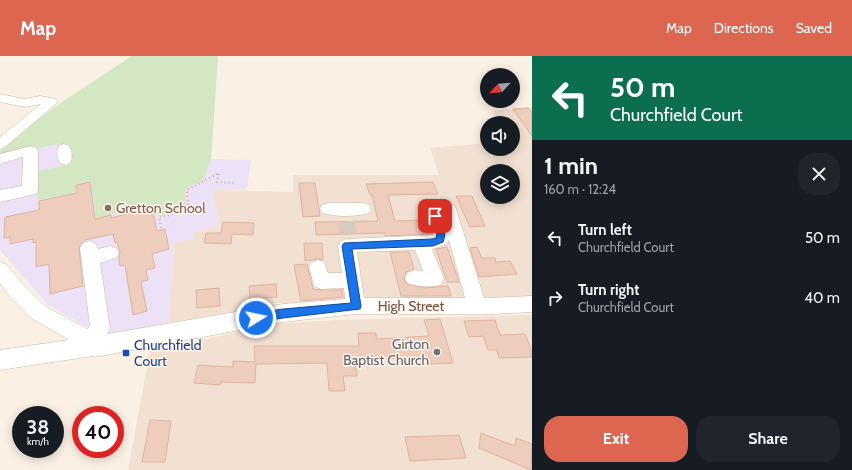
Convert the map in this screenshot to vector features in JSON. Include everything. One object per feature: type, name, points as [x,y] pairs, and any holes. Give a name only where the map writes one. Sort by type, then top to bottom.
[{"type":"street","points":[[0,98],[25,103],[40,100],[51,102],[0,144]]},
{"type":"street","points":[[0,159],[31,151],[30,190],[0,196]]},
{"type":"street","points":[[342,224],[363,210]]},
{"type":"street","points":[[342,224],[421,242],[433,242],[440,240],[442,233],[442,213],[477,306]]},
{"type":"street","points":[[342,224],[353,280],[356,306]]},
{"type":"street","points":[[414,278],[435,279],[421,242]]},
{"type":"street","points":[[0,269],[17,291],[38,312],[88,346],[100,328],[89,253],[110,253]]},
{"type":"street","points":[[318,267],[321,281],[353,280]]},
{"type":"street","name":"High Street","points":[[0,360],[283,313],[356,306],[477,306],[532,304]]},
{"type":"path","points":[[161,228],[159,217],[189,211],[187,190],[219,173],[217,182],[235,183]]},
{"type":"shaded area","name":"Gretton School","points":[[132,56],[218,56],[211,159],[251,160],[247,190],[213,190],[219,225],[193,233],[193,238],[174,243],[168,328],[154,331],[107,334],[87,327],[48,305],[0,250],[0,151],[65,100]]},
{"type":"shaded area","points":[[532,107],[532,298],[276,303],[168,328],[174,243],[193,238],[193,233],[213,190],[293,192],[293,175],[439,175],[430,148],[480,144],[480,156],[520,156],[520,116],[495,116],[492,111]]},
{"type":"shaded area","points":[[532,315],[532,470],[128,470],[150,351],[274,324],[336,320]]},
{"type":"green space","points":[[132,56],[218,56],[211,159],[203,180],[185,189],[186,210],[158,216],[152,205],[96,218],[91,181],[75,184],[76,192],[39,200],[36,192],[37,171],[68,165],[67,143],[8,153],[0,157],[0,151],[19,133],[65,100]]},
{"type":"building","points":[[528,108],[532,113],[532,136],[520,119],[520,116],[518,116],[513,109]]},
{"type":"building","points":[[90,182],[95,219],[111,215],[111,218],[152,207],[157,231],[165,229],[169,249],[152,254],[155,268],[146,270],[148,280],[141,282],[147,311],[133,315],[125,265],[120,266],[120,252],[117,242],[115,243],[113,234],[85,240],[79,247],[83,286],[50,294],[49,264],[36,267],[36,242],[33,243],[33,239],[10,244],[10,237],[4,238],[5,217],[39,210],[39,201],[77,193],[76,185]]},
{"type":"building","points":[[433,182],[438,194],[388,195],[395,221],[427,220],[432,234],[385,236],[385,233],[316,235],[315,222],[378,221],[372,195],[370,195],[366,184]]},
{"type":"building","points":[[299,183],[315,183],[320,216],[303,217]]},
{"type":"building","points":[[456,196],[472,196],[485,226],[470,227]]},
{"type":"building","points":[[223,222],[254,223],[253,235],[232,234],[231,244],[204,243],[206,233],[221,233]]},
{"type":"building","points":[[304,243],[322,243],[323,260],[318,259],[305,261]]},
{"type":"building","points":[[447,247],[459,282],[447,282],[436,249]]},
{"type":"building","points":[[477,247],[482,258],[495,258],[496,262],[510,261],[517,274],[479,277],[470,248]]},
{"type":"building","points":[[390,252],[409,252],[414,269],[406,272],[404,279],[407,284],[424,288],[448,286],[451,296],[401,296]]},
{"type":"building","points":[[307,264],[313,289],[342,290],[343,297],[301,301],[294,265]]},
{"type":"building","points":[[276,284],[277,297],[250,299],[249,286]]},
{"type":"building","points":[[219,288],[220,306],[197,308],[196,290]]},
{"type":"building","points":[[440,319],[453,363],[428,364],[426,357],[380,359],[380,361],[355,360],[357,376],[343,376],[345,391],[329,391],[327,363],[256,364],[255,383],[221,382],[220,385],[194,383],[198,365],[233,367],[233,361],[255,362],[254,346],[359,346],[358,333],[376,333],[376,339],[429,336],[424,320]]},
{"type":"building","points":[[495,320],[500,335],[525,334],[532,352],[532,357],[499,358],[497,350],[488,350],[483,336],[469,337],[464,321]]},
{"type":"building","points":[[150,420],[171,421],[165,462],[142,462]]},
{"type":"building","points":[[481,433],[515,446],[516,438],[532,444],[531,470],[479,448]]},
{"type":"building","points":[[459,435],[466,458],[410,461],[405,437]]},
{"type":"tunnel","points":[[346,222],[348,234]]},
{"type":"place","name":"Gretton School","points":[[108,208]]},
{"type":"place","name":"Girton Baptist Church","points":[[437,352]]},
{"type":"place","name":"Churchfield Court","points":[[126,353]]},
{"type":"route","points":[[256,318],[283,313],[356,306],[347,246],[433,242],[440,240],[442,233],[435,216]]}]
